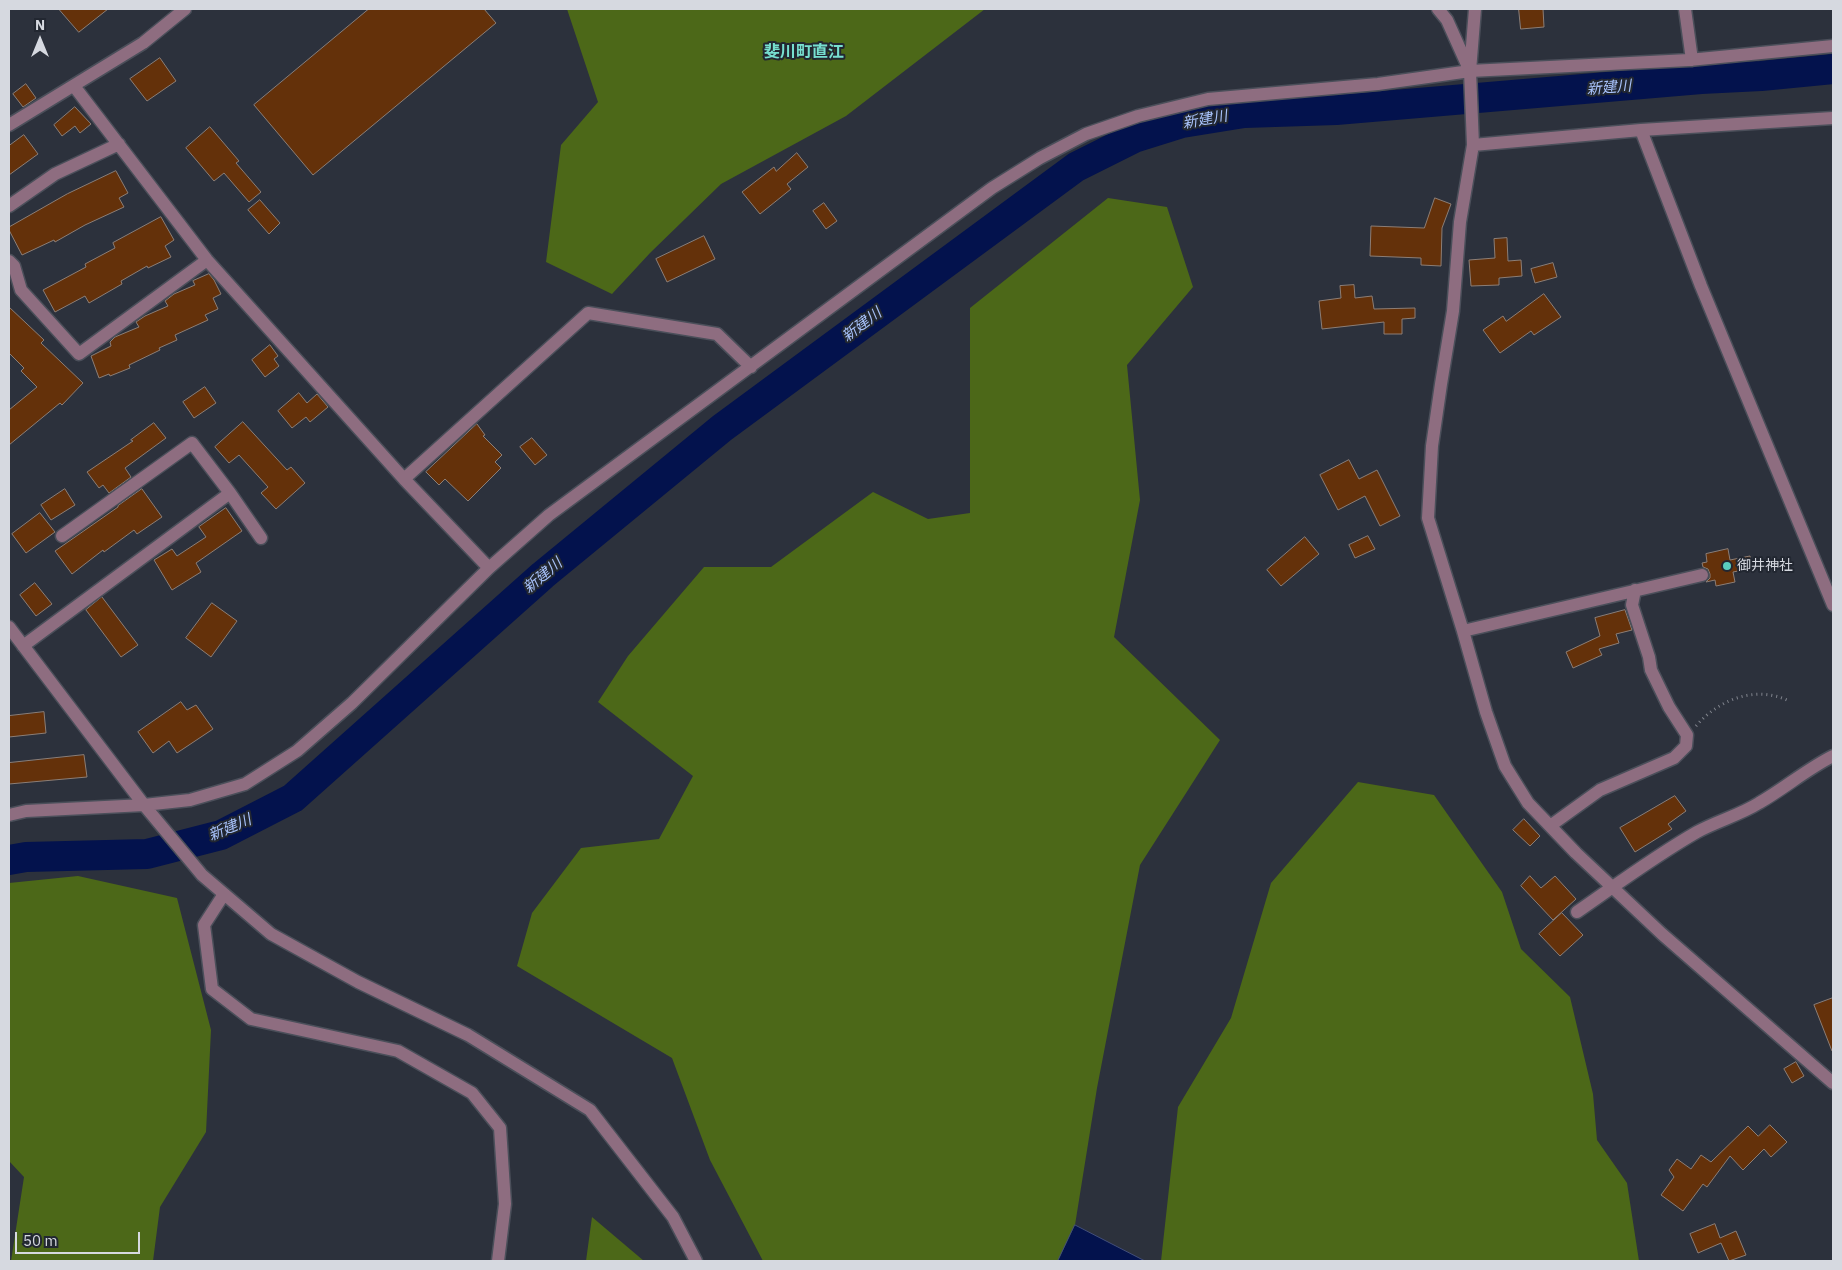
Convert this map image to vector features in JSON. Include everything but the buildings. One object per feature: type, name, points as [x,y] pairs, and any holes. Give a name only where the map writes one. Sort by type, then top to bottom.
[{"type":"street","points":[[9,125],[143,43],[185,9]]},
{"type":"street","points":[[1438,9],[1447,20],[1470,76]]},
{"type":"street","points":[[1475,9],[1470,76],[1473,141],[1460,222],[1454,311],[1440,384],[1432,446],[1428,518],[1486,712],[1505,766],[1528,803],[1662,934],[1833,1083]]},
{"type":"street","points":[[1685,9],[1692,60]]},
{"type":"street","points":[[9,814],[26,811],[144,805],[190,800],[245,784],[297,751],[352,703],[489,568],[549,515],[992,188],[1040,158],[1086,134],[1138,116],[1208,99],[1470,76],[1692,60],[1833,46]]},
{"type":"street","points":[[74,86],[207,260],[404,478],[489,568]]},
{"type":"street","points":[[1473,141],[1833,118]]},
{"type":"street","points":[[1641,130],[1705,295],[1829,585],[1833,605]]},
{"type":"street","points":[[9,206],[56,174],[119,144]]},
{"type":"street","points":[[9,261],[14,266],[20,290],[79,354],[207,260]]},
{"type":"street","points":[[404,478],[588,313],[717,334],[751,367]]},
{"type":"street","points":[[62,536],[192,442],[261,538]]},
{"type":"street","points":[[23,646],[230,493]]},
{"type":"street","points":[[1463,631],[1702,575]]},
{"type":"street","points":[[1550,826],[1600,790],[1674,758],[1686,746],[1687,734],[1668,707],[1651,670],[1649,657],[1632,605],[1636,590]]},
{"type":"street","points":[[9,627],[144,805],[202,874],[270,934],[358,982],[468,1035],[590,1110],[673,1217],[696,1261]]},
{"type":"street","points":[[1576,912],[1677,844],[1699,831],[1757,804],[1811,768],[1833,756]]},
{"type":"street","points":[[224,894],[204,925],[212,989],[251,1019],[398,1051],[472,1093],[500,1128],[505,1204],[498,1261]]},
{"type":"path","points":[[1687,734],[1709,713],[1737,697],[1751,694],[1768,694],[1789,701]]},
{"type":"green space","points":[[567,9],[985,9],[846,116],[721,184],[650,253],[612,294],[546,262],[561,145],[598,102]]},
{"type":"green space","points":[[1108,198],[1167,207],[1193,287],[1127,365],[1140,500],[1114,637],[1220,740],[1140,865],[1097,1088],[1075,1225],[1058,1261],[763,1261],[710,1160],[672,1058],[517,966],[532,913],[581,848],[659,839],[693,776],[598,702],[628,656],[704,567],[771,567],[873,492],[928,519],[970,513],[970,308]]},
{"type":"green space","points":[[1358,782],[1434,795],[1502,892],[1521,949],[1570,997],[1593,1094],[1597,1140],[1627,1183],[1639,1261],[1161,1261],[1178,1107],[1231,1018],[1271,883]]},
{"type":"green space","points":[[78,876],[177,898],[211,1030],[206,1132],[160,1207],[153,1261],[11,1261],[24,1177],[9,1161],[9,883]]},
{"type":"green space","points":[[592,1217],[644,1261],[586,1261]]},
{"type":"shaded area","points":[[1075,1225],[1145,1261],[1058,1261]]},
{"type":"waterway","name":"新建川","points":[[9,860],[26,857],[147,854],[221,835],[293,798],[543,575],[722,428],[1076,167],[1134,138],[1182,123],[1244,113],[1336,110],[1833,69]]},
{"type":"place","name":"御井神社","points":[[1727,566]]},
{"type":"district","name":"斐川町直江","points":[[804,52]]}]
